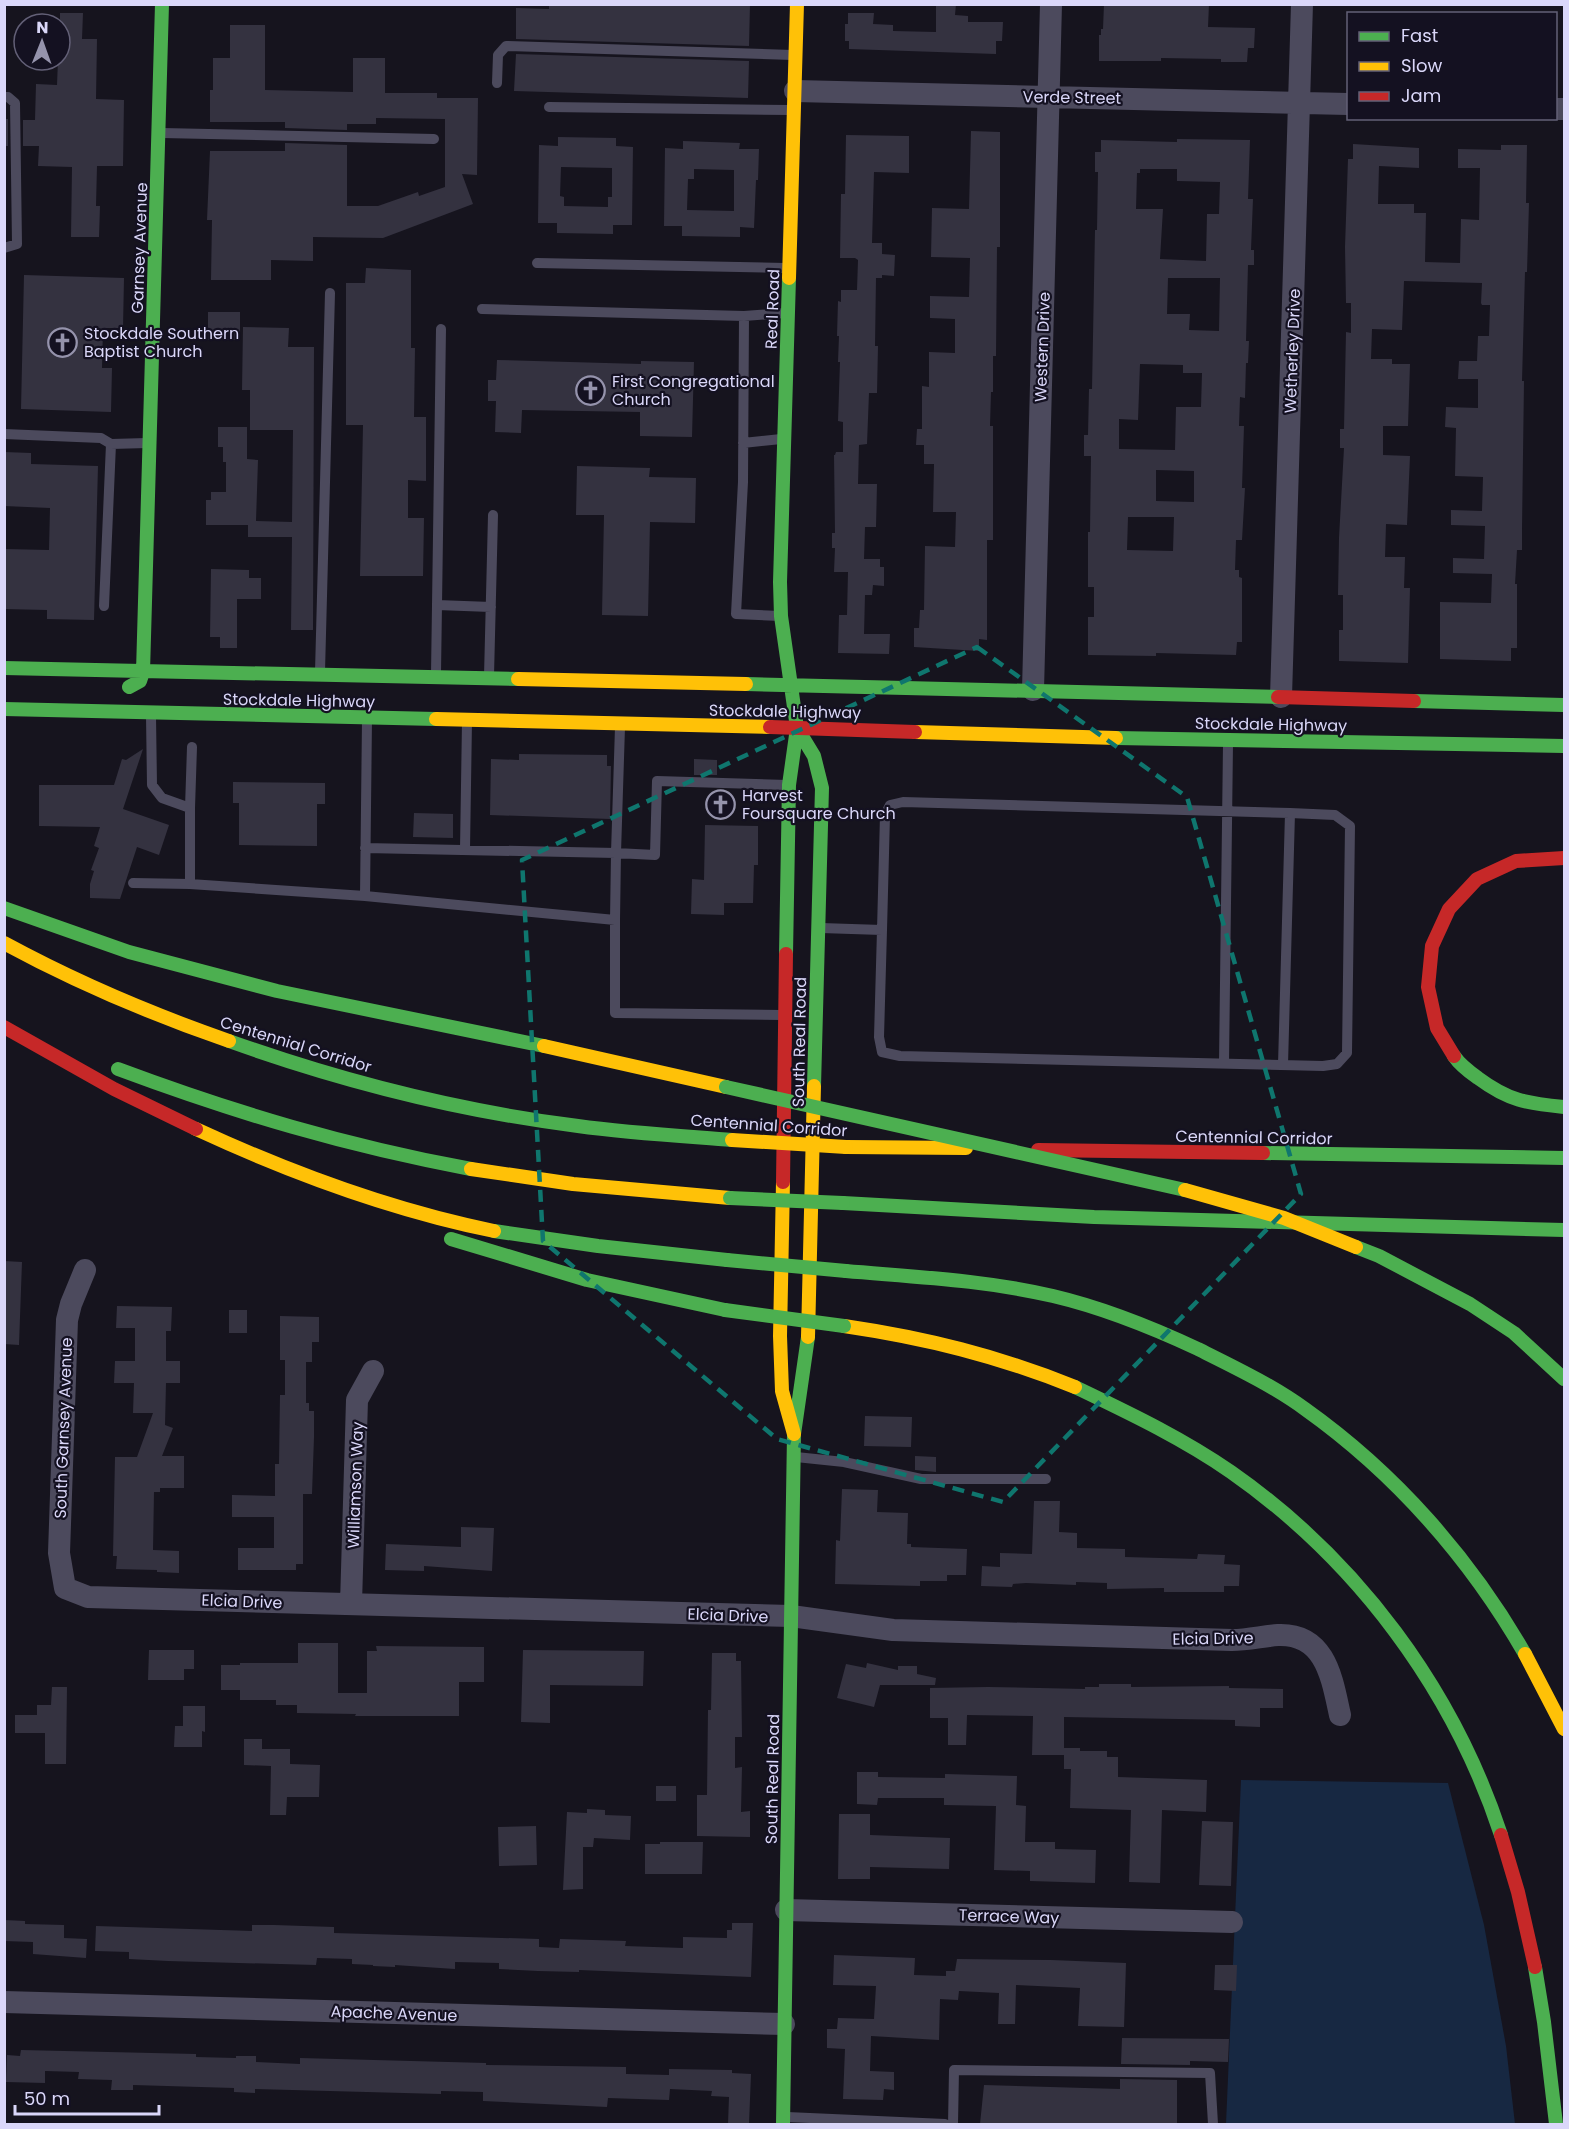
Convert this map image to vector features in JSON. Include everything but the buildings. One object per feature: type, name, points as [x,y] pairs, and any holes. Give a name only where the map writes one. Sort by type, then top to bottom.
[{"type":"main road","name":"Garnsey Avenue","points":[[143,672],[162,4]]},
{"type":"main road","name":"Real Road","points":[[791,685],[781,616],[780,582],[797,4]]},
{"type":"main road","name":"Stockdale Highway","points":[[4,668],[1033,690],[1564,705]]},
{"type":"main road","points":[[115,690],[133,686],[140,681],[143,672]]},
{"type":"main road","points":[[535,692],[587,681]]},
{"type":"main road","name":"South Real Road","points":[[791,685],[797,728],[789,785],[780,1357],[784,1404],[794,1434]]},
{"type":"main road","points":[[1389,715],[1421,701]]},
{"type":"main road","points":[[367,718],[382,703]]},
{"type":"main road","name":"Stockdale Highway","points":[[4,709],[1228,741],[1564,746]]},
{"type":"main road","name":"South Real Road","points":[[783,2121],[793,1456],[808,1335],[822,788],[814,755],[797,728]]},
{"type":"main road","points":[[1228,741],[1236,728]]},
{"type":"main road","points":[[1564,858],[1539,857],[1505,864],[1489,872],[1463,891],[1452,903],[1436,932],[1430,949],[1427,985],[1432,1011],[1440,1034],[1458,1062],[1470,1074],[1484,1085],[1515,1100],[1564,1107]]},
{"type":"main road","points":[[4,908],[129,952],[277,991],[522,1041],[1235,1202],[1284,1218],[1379,1256],[1470,1304],[1514,1333],[1564,1379]]},
{"type":"main road","name":"Centennial Corridor","points":[[4,943],[97,989],[252,1050],[375,1087],[456,1106],[558,1124],[732,1140],[846,1147],[1564,1158]]},
{"type":"main road","points":[[4,1018],[80,1053]]},
{"type":"main road","points":[[4,1027],[110,1086],[239,1148],[370,1198],[419,1213],[509,1234],[570,1244],[1017,1288],[1090,1305],[1169,1335],[1240,1370],[1280,1393],[1334,1430],[1364,1454],[1418,1507],[1443,1536],[1504,1621],[1542,1683],[1564,1729]]},
{"type":"main road","points":[[108,1065],[175,1091],[336,1140],[411,1157],[549,1182],[665,1194],[1094,1217],[1564,1230]]},
{"type":"main road","points":[[304,1174],[352,1198],[421,1227]]},
{"type":"main road","points":[[440,1235],[501,1257],[591,1283],[652,1297],[725,1310],[914,1337],[986,1355],[1077,1387],[1121,1408],[1202,1452],[1239,1477],[1304,1530],[1359,1585],[1405,1644],[1444,1706],[1476,1769],[1497,1822],[1520,1903],[1537,1978],[1556,2124]]},
{"type":"street","name":"Western Drive","points":[[1033,690],[1051,4]]},
{"type":"street","name":"Wetherley Drive","points":[[1281,698],[1302,4]]},
{"type":"street","name":"Verde Street","points":[[795,100],[1048,97],[1347,104]]},
{"type":"street","name":"South Garnsey Avenue","points":[[65,1588],[59,1553],[67,1320],[70,1304],[85,1270]]},
{"type":"street","name":"Williamson Way","points":[[351,1604],[357,1400],[373,1371]]},
{"type":"street","name":"Elcia Drive","points":[[65,1588],[88,1597],[791,1616],[893,1630],[1232,1640],[1279,1635],[1292,1636],[1306,1640],[1324,1659],[1331,1674],[1340,1715]]},
{"type":"street","name":"Terrace Way","points":[[786,1910],[1232,1923]]},
{"type":"street","name":"Apache Avenue","points":[[4,2002],[784,2024]]},
{"type":"lane","points":[[497,83],[498,55],[506,46],[796,56]]},
{"type":"lane","points":[[4,97],[8,97],[15,103],[17,232],[17,244],[4,248]]},
{"type":"lane","points":[[549,107],[795,100]]},
{"type":"lane","points":[[158,133],[434,139]]},
{"type":"lane","points":[[537,263],[789,268]]},
{"type":"lane","points":[[319,676],[330,293]]},
{"type":"lane","points":[[482,309],[744,316],[788,313]]},
{"type":"lane","points":[[744,316],[743,443],[736,614],[781,616]]},
{"type":"lane","points":[[436,678],[441,329]]},
{"type":"lane","points":[[4,434],[101,438],[111,444],[150,443]]},
{"type":"lane","points":[[743,443],[784,438]]},
{"type":"lane","points":[[104,606],[111,444]]},
{"type":"lane","points":[[489,680],[493,515]]},
{"type":"lane","points":[[437,605],[491,607]]},
{"type":"lane","points":[[151,713],[152,785],[162,798],[190,808]]},
{"type":"lane","points":[[364,896],[367,718]]},
{"type":"lane","points":[[465,850],[467,720]]},
{"type":"lane","points":[[620,724],[615,1013],[785,1015]]},
{"type":"lane","points":[[1224,1063],[1228,741]]},
{"type":"lane","points":[[190,884],[192,747]]},
{"type":"lane","points":[[365,848],[655,855],[657,781],[789,785]]},
{"type":"lane","points":[[903,802],[1290,813],[1335,814],[1350,826],[1347,1053],[1337,1064],[1323,1066],[900,1056],[882,1052],[879,1037],[885,815],[890,805],[903,802]]},
{"type":"lane","points":[[1283,1065],[1290,813]]},
{"type":"lane","points":[[133,883],[190,884],[364,896],[615,920]]},
{"type":"lane","points":[[818,928],[882,930]]},
{"type":"lane","points":[[793,1456],[844,1462],[921,1479],[1046,1479]]},
{"type":"lane","points":[[953,2124],[954,2070],[1210,2073],[1213,2124]]},
{"type":"lane","points":[[783,2121],[945,2124]]},
{"type":"highlighted area","points":[[977,647],[1187,797],[1301,1194],[1003,1502],[777,1439],[543,1241],[522,860]]},
{"type":"water","points":[[1241,1780],[1448,1783],[1484,1925],[1506,2046],[1515,2124],[1226,2124]]},
{"type":"traffic: fast","points":[[129,687],[140,681],[143,672],[162,4]]},
{"type":"traffic: fast","points":[[786,954],[789,785],[797,728],[781,616],[780,582],[789,278]]},
{"type":"traffic: fast","points":[[4,668],[518,679]]},
{"type":"traffic: fast","points":[[746,684],[1278,697]]},
{"type":"traffic: fast","points":[[1414,701],[1564,705]]},
{"type":"traffic: fast","points":[[4,709],[436,719]]},
{"type":"traffic: fast","points":[[797,728],[814,756],[822,788],[814,1086]]},
{"type":"traffic: fast","points":[[1116,738],[1564,746]]},
{"type":"traffic: fast","points":[[4,908],[129,952],[277,991],[544,1046]]},
{"type":"traffic: fast","points":[[229,1041],[357,1082],[489,1112],[597,1128],[732,1140]]},
{"type":"traffic: fast","points":[[1454,1056],[1471,1073],[1499,1092],[1518,1100],[1564,1107]]},
{"type":"traffic: fast","points":[[118,1069],[292,1127],[380,1150],[471,1169]]},
{"type":"traffic: fast","points":[[726,1087],[1185,1190]]},
{"type":"traffic: fast","points":[[1263,1153],[1564,1158]]},
{"type":"traffic: fast","points":[[730,1198],[843,1203]]},
{"type":"traffic: fast","points":[[843,1203],[1094,1217],[1564,1230]]},
{"type":"traffic: fast","points":[[494,1231],[598,1246],[727,1260]]},
{"type":"traffic: fast","points":[[451,1239],[587,1280],[725,1310]]},
{"type":"traffic: fast","points":[[1356,1247],[1379,1256],[1470,1304],[1514,1333],[1564,1379]]},
{"type":"traffic: fast","points":[[727,1260],[846,1271]]},
{"type":"traffic: fast","points":[[846,1271],[976,1283],[1072,1301],[1109,1312],[1163,1333],[1266,1384],[1338,1434],[1400,1489],[1455,1551],[1480,1584],[1525,1654]]},
{"type":"traffic: fast","points":[[725,1310],[844,1326]]},
{"type":"traffic: fast","points":[[783,2124],[794,1434],[808,1337]]},
{"type":"traffic: fast","points":[[1075,1387],[1194,1448],[1231,1472],[1277,1507],[1320,1545],[1359,1587],[1395,1632],[1428,1679],[1481,1781],[1501,1835]]},
{"type":"traffic: fast","points":[[1535,1967],[1556,2124]]},
{"type":"traffic: slow","points":[[789,278],[797,4]]},
{"type":"traffic: slow","points":[[518,679],[746,684]]},
{"type":"traffic: slow","points":[[436,719],[770,727]]},
{"type":"traffic: slow","points":[[915,732],[1116,738]]},
{"type":"traffic: slow","points":[[4,943],[114,996],[229,1041]]},
{"type":"traffic: slow","points":[[544,1046],[726,1087]]},
{"type":"traffic: slow","points":[[808,1337],[814,1086]]},
{"type":"traffic: slow","points":[[196,1129],[268,1161],[342,1189],[417,1212],[494,1231]]},
{"type":"traffic: slow","points":[[732,1140],[846,1147]]},
{"type":"traffic: slow","points":[[846,1147],[966,1148]]},
{"type":"traffic: slow","points":[[471,1169],[573,1184],[730,1198]]},
{"type":"traffic: slow","points":[[783,1182],[780,1336],[782,1391],[794,1434]]},
{"type":"traffic: slow","points":[[1185,1190],[1284,1218],[1356,1247]]},
{"type":"traffic: slow","points":[[844,1326],[961,1349],[1018,1366],[1075,1387]]},
{"type":"traffic: slow","points":[[1525,1654],[1564,1729]]},
{"type":"traffic: jam","points":[[1278,697],[1414,701]]},
{"type":"traffic: jam","points":[[770,727],[915,732]]},
{"type":"traffic: jam","points":[[1454,1056],[1437,1028],[1428,987],[1432,946],[1449,909],[1477,879],[1516,861],[1564,858]]},
{"type":"traffic: jam","points":[[783,1182],[786,954]]},
{"type":"traffic: jam","points":[[4,1027],[114,1089],[196,1129]]},
{"type":"traffic: jam","points":[[1038,1150],[1263,1153]]},
{"type":"traffic: jam","points":[[1501,1835],[1518,1892],[1535,1967]]},
{"type":"place","name":"Stockdale Southern Baptist Church","points":[[63,342]]},
{"type":"place","name":"First Congregational Church","points":[[591,390]]},
{"type":"place","name":"Harvest Foursquare Church","points":[[721,804]]}]
